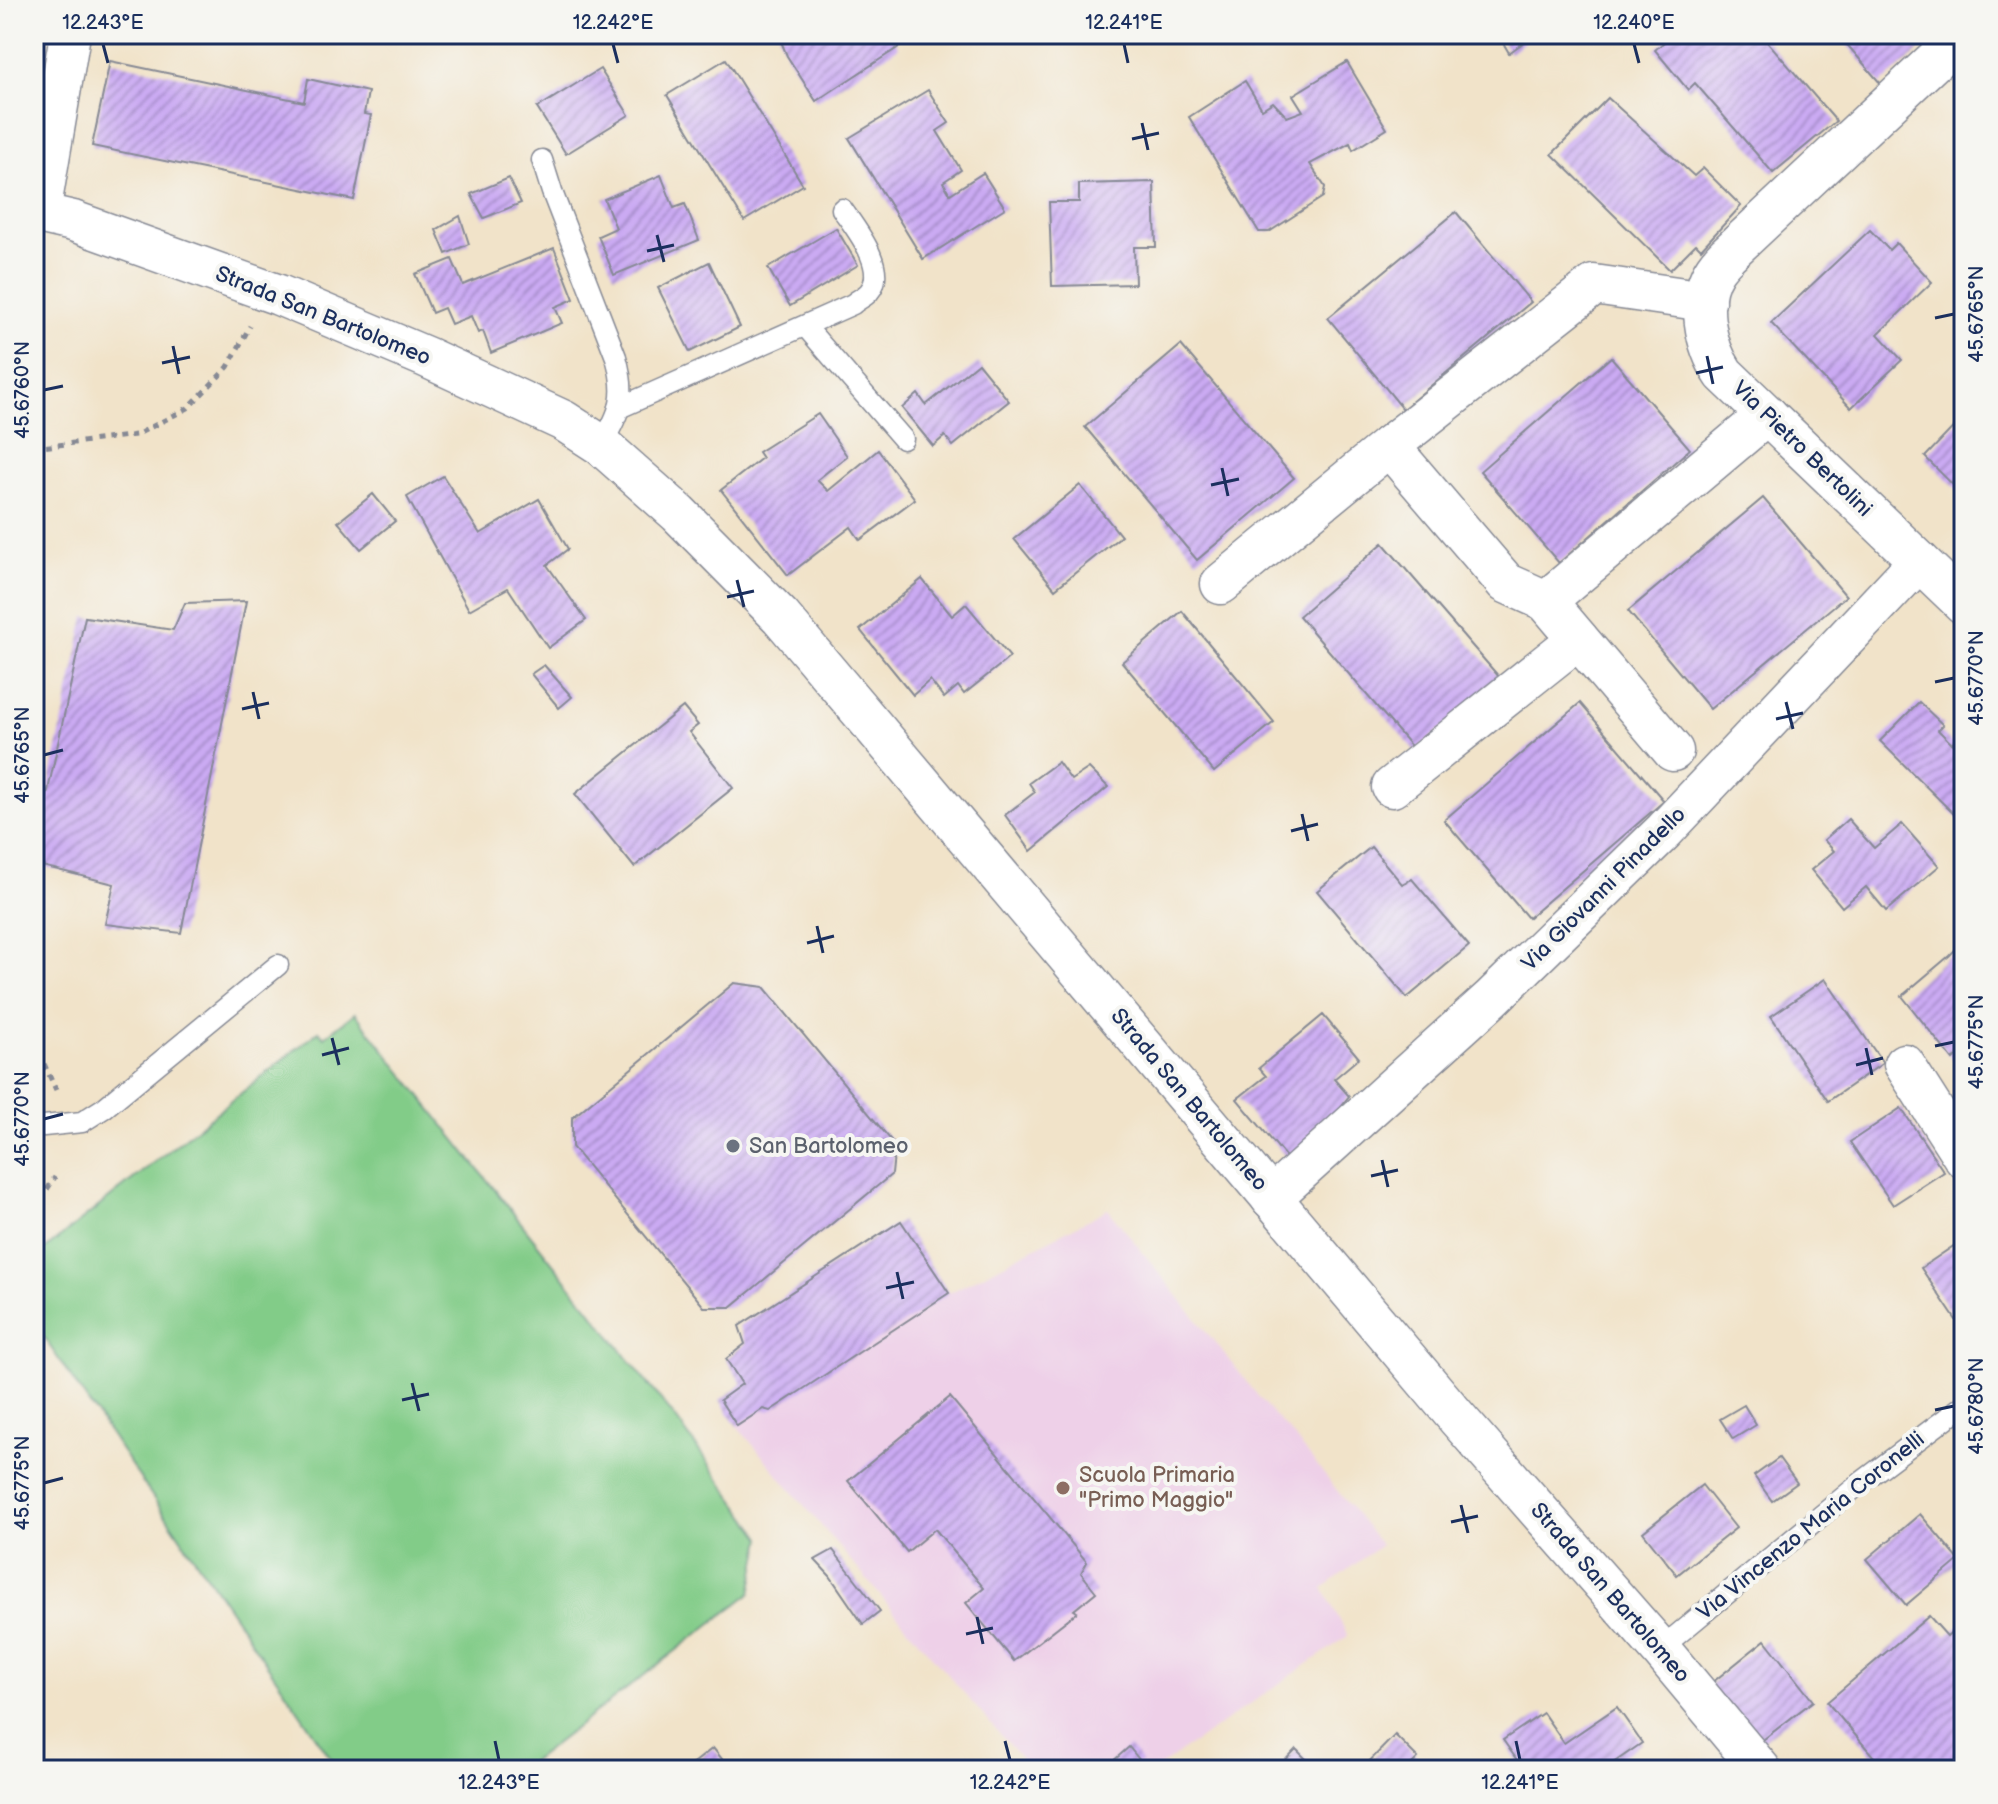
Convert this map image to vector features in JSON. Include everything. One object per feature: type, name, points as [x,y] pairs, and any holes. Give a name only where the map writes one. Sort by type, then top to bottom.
[{"type":"street","points":[[37,212],[70,34]]},
{"type":"street","name":"Via Pietro Bertolini","points":[[1963,34],[1728,254],[1714,270],[1708,285],[1704,317],[1710,347],[1724,374],[1964,604]]},
{"type":"street","name":"Strada San Bartolomeo","points":[[37,212],[73,221],[279,295],[515,397],[564,421],[601,445],[679,514],[781,617],[1458,1419],[1660,1649],[1761,1770]]},
{"type":"street","points":[[1221,584],[1389,446],[1594,285],[1705,301]]},
{"type":"street","points":[[1546,601],[1767,415]]},
{"type":"street","points":[[1389,446],[1506,583],[1546,601],[1673,751]]},
{"type":"street","name":"Via Giovanni Pinadello","points":[[1271,1198],[1492,998],[1664,831],[1919,561]]},
{"type":"street","points":[[1392,787],[1578,639]]},
{"type":"street","points":[[1904,1064],[1964,1158]]},
{"type":"lane","points":[[542,160],[621,377],[622,396],[617,420],[601,445]]},
{"type":"lane","points":[[619,408],[853,304],[870,292],[875,277],[873,262],[866,243],[842,209]]},
{"type":"lane","points":[[805,326],[903,439]]},
{"type":"lane","points":[[34,1127],[82,1122],[104,1108],[278,965]]},
{"type":"lane","name":"Via Vincenzo Maria Coronelli","points":[[1660,1649],[1863,1481],[1964,1405]]},
{"type":"path","points":[[34,448],[136,435],[188,408],[228,367],[252,321]]},
{"type":"path","points":[[34,1042],[56,1090]]},
{"type":"path","points":[[34,1210],[55,1177]]},
{"type":"shaded area","name":"Scuola Primaria \"Primo Maggio\"","points":[[1108,1209],[1381,1545],[1323,1588],[1348,1636],[1155,1770],[1031,1770],[737,1426],[763,1409],[770,1411],[949,1293]]},
{"type":"green space","points":[[355,1013],[677,1420],[762,1538],[751,1593],[521,1770],[339,1770],[34,1323],[34,1258],[319,1031],[324,1037]]},
{"type":"building","points":[[778,34],[891,34],[899,47],[816,101],[787,56]]},
{"type":"building","points":[[1498,34],[1535,34],[1509,53]]},
{"type":"building","points":[[1673,34],[1761,34],[1836,121],[1773,173],[1695,83],[1688,90],[1655,50]]},
{"type":"building","points":[[1838,34],[1939,34],[1881,84]]},
{"type":"building","points":[[726,59],[803,185],[744,221],[667,95]]},
{"type":"building","points":[[110,61],[304,102],[308,79],[368,92],[364,114],[371,115],[354,200],[92,146]]},
{"type":"building","points":[[1347,62],[1387,129],[1353,150],[1350,143],[1310,164],[1325,187],[1323,197],[1269,232],[1259,232],[1189,117],[1245,81],[1262,109],[1273,102],[1287,117],[1303,111],[1293,95]]},
{"type":"building","points":[[600,69],[629,115],[566,154],[537,108]]},
{"type":"building","points":[[928,90],[949,123],[937,131],[961,170],[943,182],[950,194],[983,173],[1005,208],[923,259],[849,138]]},
{"type":"building","points":[[1608,98],[1694,176],[1703,168],[1741,206],[1701,249],[1696,244],[1670,270],[1552,154]]},
{"type":"building","points":[[661,175],[674,208],[685,204],[699,240],[614,275],[598,236],[616,228],[604,199]]},
{"type":"building","points":[[509,178],[521,203],[484,218],[471,194]]},
{"type":"building","points":[[1154,182],[1156,247],[1134,247],[1135,284],[1052,286],[1049,202],[1079,202],[1079,184]]},
{"type":"building","points":[[1456,212],[1531,302],[1403,409],[1328,318]]},
{"type":"building","points":[[460,216],[469,244],[446,254],[436,230]]},
{"type":"building","points":[[836,228],[858,265],[790,306],[768,268]]},
{"type":"building","points":[[1870,230],[1889,250],[1896,243],[1932,282],[1878,334],[1902,360],[1851,408],[1771,323]]},
{"type":"building","points":[[554,248],[574,299],[555,307],[562,323],[491,353],[483,331],[478,333],[471,316],[451,324],[444,308],[432,313],[415,274],[452,259],[463,285]]},
{"type":"building","points":[[709,262],[740,327],[690,352],[658,288]]},
{"type":"building","points":[[1181,345],[1294,478],[1197,560],[1085,427]]},
{"type":"building","points":[[1611,357],[1690,449],[1559,563],[1480,471]]},
{"type":"building","points":[[978,363],[1009,401],[953,446],[945,436],[933,446],[902,408],[918,394],[926,405]]},
{"type":"building","points":[[818,414],[847,456],[817,480],[828,491],[878,450],[915,499],[860,540],[851,527],[788,575],[721,490],[762,458],[758,452]]},
{"type":"building","points":[[1964,416],[1964,488],[1961,493],[1925,457]]},
{"type":"building","points":[[443,476],[480,534],[539,499],[568,549],[547,565],[586,620],[548,648],[508,588],[469,610],[407,497]]},
{"type":"building","points":[[1080,485],[1121,536],[1055,589],[1014,539]]},
{"type":"building","points":[[373,494],[395,521],[361,549],[338,522]]},
{"type":"building","points":[[1763,498],[1846,596],[1710,709],[1628,611]]},
{"type":"building","points":[[1383,543],[1500,678],[1415,751],[1299,616]]},
{"type":"building","points":[[922,579],[952,616],[966,604],[1010,657],[964,694],[958,686],[944,698],[930,680],[913,695],[860,630]]},
{"type":"building","points":[[246,601],[181,933],[105,924],[114,884],[34,864],[85,617],[173,630],[185,603]]},
{"type":"building","points":[[1182,611],[1274,722],[1214,772],[1122,662]]},
{"type":"building","points":[[544,665],[572,697],[559,708],[531,674]]},
{"type":"building","points":[[1919,702],[1943,725],[1938,730],[1952,744],[1964,731],[1964,824],[1880,741]]},
{"type":"building","points":[[1580,703],[1664,801],[1528,918],[1444,820]]},
{"type":"building","points":[[683,707],[698,725],[689,732],[733,788],[634,867],[575,794]]},
{"type":"building","points":[[1058,762],[1071,780],[1089,768],[1108,787],[1031,851],[1005,815],[1035,792],[1029,783]]},
{"type":"building","points":[[1848,819],[1874,848],[1902,824],[1939,866],[1886,911],[1866,887],[1842,907],[1811,870],[1834,851],[1824,840]]},
{"type":"building","points":[[1371,847],[1402,884],[1412,879],[1469,946],[1407,998],[1317,891]]},
{"type":"building","points":[[1964,941],[1964,1051],[1953,1060],[1902,996]]},
{"type":"building","points":[[1825,979],[1883,1063],[1828,1101],[1771,1016]]},
{"type":"building","name":"San Bartolomeo","points":[[734,983],[764,987],[895,1145],[892,1174],[731,1307],[704,1307],[572,1147],[572,1118]]},
{"type":"building","points":[[1323,1015],[1359,1058],[1334,1079],[1349,1096],[1342,1105],[1349,1113],[1290,1162],[1237,1099],[1266,1076],[1259,1068]]},
{"type":"building","points":[[1901,1108],[1944,1172],[1893,1205],[1850,1142]]},
{"type":"building","points":[[901,1221],[949,1293],[770,1411],[763,1409],[737,1426],[720,1400],[742,1384],[726,1359],[745,1344],[739,1326]]},
{"type":"building","points":[[1964,1239],[1964,1332],[1921,1268]]},
{"type":"building","points":[[950,1397],[1087,1562],[1081,1573],[1096,1592],[1074,1610],[1077,1612],[1014,1661],[966,1603],[984,1588],[935,1529],[907,1552],[848,1481]]},
{"type":"building","points":[[1744,1405],[1756,1425],[1733,1439],[1720,1419]]},
{"type":"building","points":[[1779,1458],[1797,1483],[1772,1501],[1754,1476]]},
{"type":"building","points":[[1702,1485],[1736,1528],[1677,1575],[1643,1532]]},
{"type":"building","points":[[1920,1514],[1959,1560],[1906,1605],[1867,1559]]},
{"type":"building","points":[[833,1550],[880,1611],[863,1624],[815,1560]]},
{"type":"building","points":[[1929,1616],[1947,1636],[1964,1621],[1964,1770],[1885,1770],[1827,1702]]},
{"type":"building","points":[[1765,1640],[1813,1701],[1755,1746],[1708,1686]]},
{"type":"building","points":[[1617,1707],[1642,1743],[1603,1770],[1524,1770],[1503,1740],[1543,1713],[1564,1743]]},
{"type":"building","points":[[1395,1735],[1418,1758],[1410,1766],[1414,1770],[1361,1770]]},
{"type":"building","points":[[1129,1747],[1141,1762],[1132,1770],[1103,1770]]},
{"type":"building","points":[[713,1748],[731,1770],[685,1770]]},
{"type":"building","points":[[1296,1749],[1317,1770],[1276,1770]]},
{"type":"place","name":"San Bartolomeo","points":[[733,1146]]},
{"type":"place","name":"Scuola Primaria \"Primo Maggio\"","points":[[1063,1488]]}]
